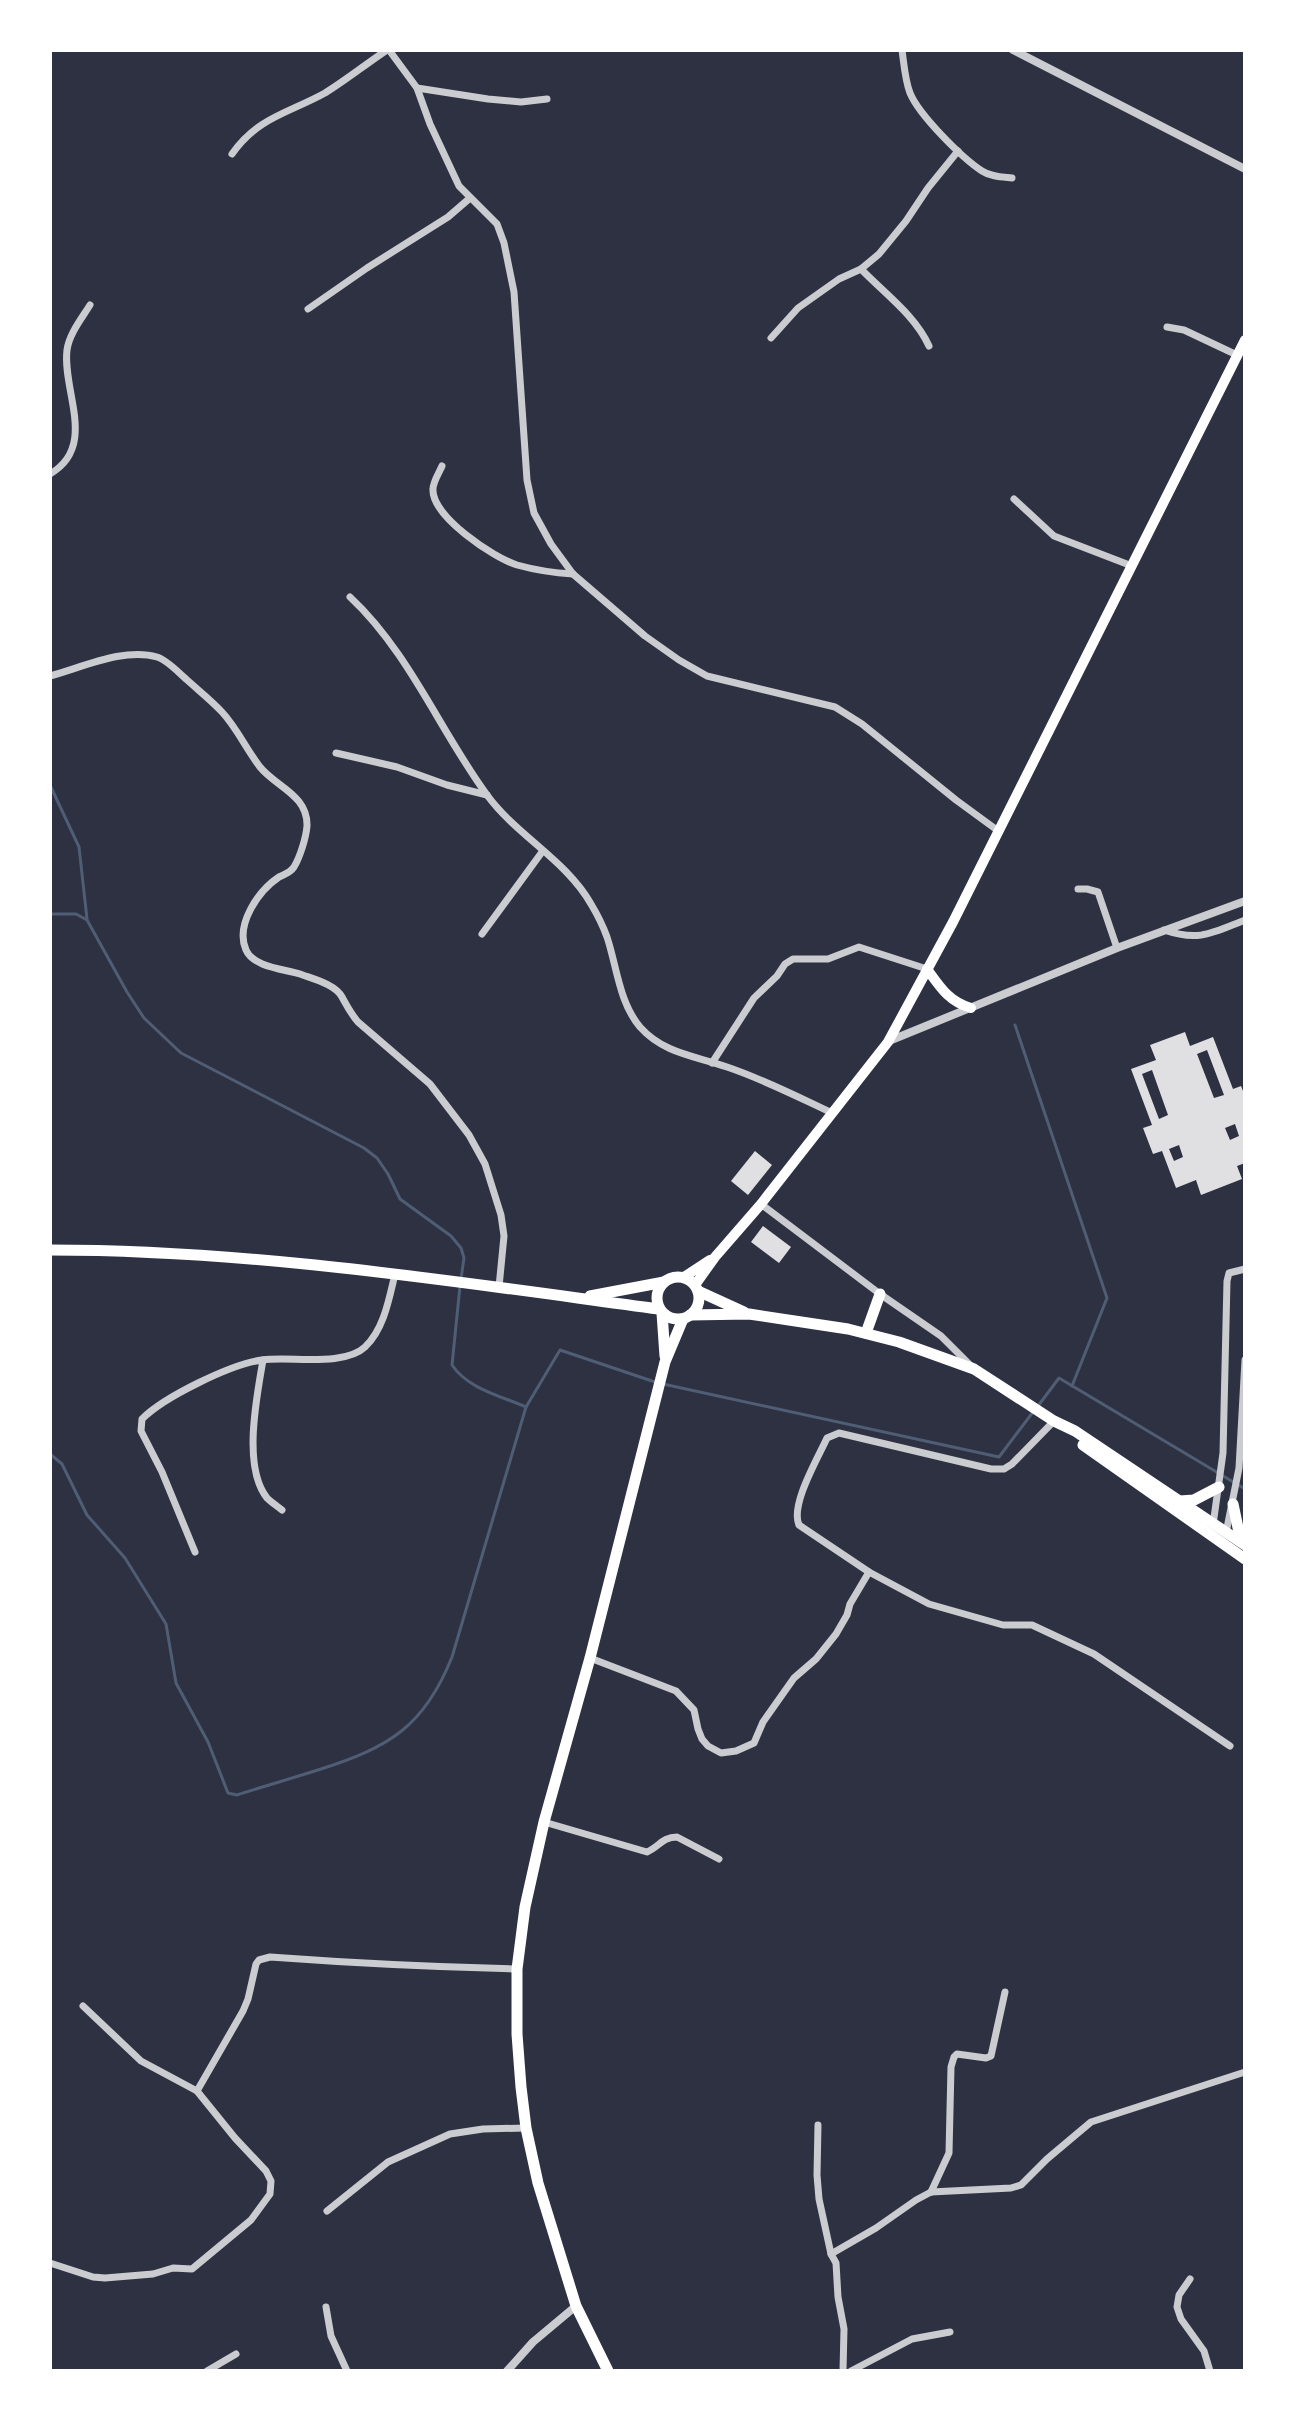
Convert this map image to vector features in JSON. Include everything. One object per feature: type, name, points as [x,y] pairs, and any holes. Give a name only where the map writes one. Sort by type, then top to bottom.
[{"type":"main road","points":[[608,2371],[576,2306],[538,2183],[526,2128],[517,2034],[517,1969],[525,1907],[544,1822],[590,1658],[664,1367],[687,1317],[698,1304],[696,1288],[715,1257],[761,1204],[888,1042],[953,922],[1245,340]]},
{"type":"main road","points":[[927,969],[947,996],[959,1005],[971,1008]]},
{"type":"main road","points":[[50,1250],[105,1250],[279,1262],[477,1283],[661,1311],[672,1319],[749,1314],[866,1333],[934,1353],[974,1369],[1180,1501],[1212,1529],[1222,1543],[1245,1559]]},
{"type":"main road","points":[[580,1298],[684,1277],[715,1257]]},
{"type":"main road","points":[[684,1277],[696,1288],[749,1314]]},
{"type":"main road","points":[[664,1282],[656,1297],[661,1311],[664,1367]]},
{"type":"main road","points":[[866,1333],[880,1294]]},
{"type":"main road","points":[[1053,1420],[1071,1436],[1212,1529],[1226,1531],[1243,1544]]},
{"type":"main road","points":[[1180,1501],[1194,1500],[1219,1485]]},
{"type":"main road","points":[[1233,1501],[1243,1544]]},
{"type":"street","points":[[232,154],[244,136],[254,128],[324,93],[388,50],[417,88],[459,186],[497,224],[504,243],[514,292],[527,480],[534,513],[573,574],[645,636],[707,676],[835,707],[862,724],[997,830]]},
{"type":"street","points":[[902,50],[909,92],[917,106],[958,151],[982,171],[1012,178]]},
{"type":"street","points":[[1013,50],[1245,169]]},
{"type":"street","points":[[417,88],[521,102],[547,99]]},
{"type":"street","points":[[771,338],[808,300],[839,279],[861,269],[879,254],[958,151]]},
{"type":"street","points":[[308,309],[448,217],[470,198]]},
{"type":"street","points":[[861,269],[909,316],[929,346]]},
{"type":"street","points":[[50,474],[70,455],[77,428],[67,349],[76,326],[90,305]]},
{"type":"street","points":[[1167,327],[1184,330],[1237,355]]},
{"type":"street","points":[[442,466],[433,487],[439,510],[480,546],[516,565],[573,574]]},
{"type":"street","points":[[1014,499],[1054,536],[1132,566]]},
{"type":"street","points":[[350,597],[369,615],[403,662],[487,795],[513,826],[569,875],[590,903],[607,937],[616,976],[640,1027],[662,1046],[681,1055],[768,1083],[832,1113]]},
{"type":"street","points":[[50,676],[117,658],[143,655],[160,658],[223,713],[262,770],[294,794],[304,811],[307,826],[301,847],[293,868],[253,905],[244,935],[248,955],[256,961],[301,974],[334,988],[358,1022],[430,1084],[469,1135],[485,1164],[501,1215],[504,1236],[499,1287]]},
{"type":"street","points":[[336,753],[397,767],[487,795]]},
{"type":"street","points":[[482,934],[542,852]]},
{"type":"street","points":[[1078,889],[1098,892],[1117,948]]},
{"type":"street","points":[[888,1042],[1117,948],[1245,901]]},
{"type":"street","points":[[1164,930],[1185,938],[1201,936],[1245,920]]},
{"type":"street","points":[[712,1063],[754,998],[793,959],[828,959],[864,948],[927,969]]},
{"type":"street","points":[[761,1204],[941,1336],[974,1369]]},
{"type":"street","points":[[1212,1529],[1223,1453],[1227,1281],[1229,1273],[1245,1269]]},
{"type":"street","points":[[195,1552],[162,1472],[141,1431],[142,1419],[152,1409],[176,1396],[240,1366],[263,1360],[330,1359],[353,1355],[365,1347],[379,1327],[395,1274]]},
{"type":"street","points":[[263,1360],[255,1403],[254,1461],[260,1485],[268,1499],[282,1510]]},
{"type":"street","points":[[1222,1543],[1239,1468],[1245,1360]]},
{"type":"street","points":[[1053,1420],[1004,1469],[991,1469],[839,1433],[832,1434],[827,1438],[802,1494],[797,1520],[799,1525],[869,1572],[929,1604],[1003,1625],[1032,1625],[1094,1654],[1230,1746]]},
{"type":"street","points":[[590,1658],[676,1691],[694,1710],[698,1729],[708,1746],[721,1753],[736,1751],[754,1743],[763,1722],[794,1678],[816,1659],[836,1634],[869,1572]]},
{"type":"street","points":[[544,1822],[647,1852],[654,1850],[661,1841],[677,1837],[719,1859]]},
{"type":"street","points":[[197,2091],[243,2011],[259,1960],[270,1957],[517,1969]]},
{"type":"street","points":[[931,2192],[949,2153],[951,2067],[954,2057],[957,2054],[991,2056],[1005,1992]]},
{"type":"street","points":[[50,2263],[105,2278],[153,2274],[173,2268],[192,2269],[236,2234],[263,2206],[270,2194],[271,2181],[266,2171],[197,2091],[141,2061],[83,2006]]},
{"type":"street","points":[[831,2254],[931,2192],[1021,2185],[1091,2122],[1245,2072]]},
{"type":"street","points":[[818,2125],[819,2199],[831,2254],[836,2263],[844,2329],[843,2371]]},
{"type":"street","points":[[327,2211],[388,2162],[450,2134],[526,2128]]},
{"type":"street","points":[[1190,2279],[1179,2295],[1177,2307],[1181,2319],[1204,2351],[1210,2371]]},
{"type":"street","points":[[507,2371],[533,2342],[576,2306]]},
{"type":"street","points":[[326,2307],[331,2336],[347,2371]]},
{"type":"street","points":[[851,2371],[912,2339],[950,2332]]},
{"type":"street","points":[[207,2371],[236,2354]]},
{"type":"building","points":[[1185,1032],[1190,1046],[1213,1037],[1233,1089],[1241,1086],[1245,1096],[1245,1163],[1237,1166],[1242,1179],[1201,1195],[1196,1180],[1176,1188],[1162,1151],[1153,1154],[1143,1128],[1152,1125],[1131,1069],[1156,1060],[1150,1045]],"holes":[[[1207,1050],[1224,1095],[1214,1098],[1197,1054]],[[1152,1070],[1168,1115],[1159,1119],[1142,1074]],[[1235,1124],[1239,1136],[1230,1140],[1225,1128]],[[1179,1145],[1183,1157],[1174,1161],[1169,1149]]]},
{"type":"building","points":[[755,1151],[772,1165],[748,1195],[731,1181]]},
{"type":"building","points":[[763,1226],[791,1247],[779,1263],[751,1242]]},
{"type":"waterway","points":[[50,785],[79,847],[87,919]]},
{"type":"waterway","points":[[50,914],[76,914],[87,920],[144,1018],[181,1053],[364,1148],[377,1158],[400,1199],[451,1236],[461,1248],[464,1258],[461,1279]]},
{"type":"waterway","points":[[1015,1025],[1107,1298],[1072,1386]]},
{"type":"waterway","points":[[460,1286],[452,1365],[467,1380],[486,1391],[526,1407],[560,1350],[655,1382]]},
{"type":"waterway","points":[[1038,1406],[1059,1378],[1245,1489]]},
{"type":"waterway","points":[[663,1384],[999,1457],[1033,1412]]},
{"type":"waterway","points":[[50,1454],[62,1464],[87,1515],[125,1558],[166,1624],[176,1683],[208,1742],[228,1793],[237,1795],[366,1752],[402,1731],[429,1701],[452,1657],[526,1407]]}]
